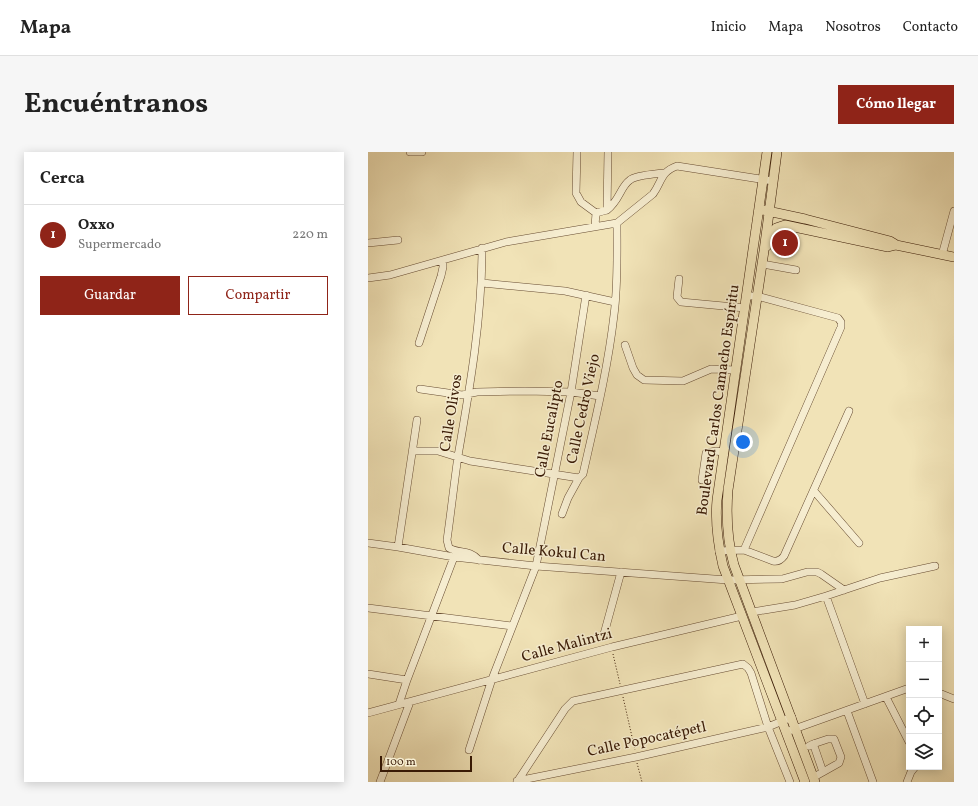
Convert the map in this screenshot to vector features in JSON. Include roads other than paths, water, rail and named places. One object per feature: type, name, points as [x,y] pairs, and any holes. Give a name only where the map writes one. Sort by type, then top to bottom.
[{"type":"main road","name":"Boulevard Carlos Camacho Espíritu","points":[[767,152],[716,510],[719,551],[728,580],[805,782]]},
{"type":"main road","name":"Boulevard Carlos Camacho Espíritu","points":[[777,152],[764,251],[728,490],[726,514],[730,550],[814,780]]},
{"type":"main road","points":[[758,210],[783,214],[890,241],[896,245]]},
{"type":"main road","points":[[781,225],[783,214]]},
{"type":"main road","points":[[764,251],[776,228],[781,225],[785,225],[888,246],[896,245],[954,257]]},
{"type":"street","points":[[410,152],[422,152]]},
{"type":"street","points":[[577,152],[576,193],[581,202],[596,213]]},
{"type":"street","points":[[607,210],[608,152]]},
{"type":"street","points":[[596,213],[607,210],[616,202],[629,180],[634,177],[664,173],[673,167],[682,165],[773,181]]},
{"type":"street","points":[[368,278],[390,275],[506,242],[595,226],[617,224],[653,194],[664,173]]},
{"type":"street","points":[[942,255],[954,211]]},
{"type":"street","points":[[595,226],[596,213]]},
{"type":"street","name":"Calle Cedro Viejo","points":[[414,451],[438,451],[470,461],[555,473],[579,478],[583,474],[609,353],[615,302],[617,224]]},
{"type":"street","points":[[368,243],[398,240]]},
{"type":"street","name":"Calle Olivos","points":[[479,560],[471,553],[451,550],[447,543],[458,457],[469,394],[482,283],[482,248]]},
{"type":"street","points":[[419,343],[441,276],[443,260]]},
{"type":"street","points":[[762,264],[796,270]]},
{"type":"street","points":[[679,279],[677,297],[681,302],[745,308]]},
{"type":"street","points":[[482,283],[537,288],[586,295],[615,302]]},
{"type":"street","name":"Calle Eucalipto","points":[[469,750],[492,679],[536,566],[571,392],[586,295]]},
{"type":"street","points":[[744,550],[841,327],[841,322],[838,318],[757,296],[746,296]]},
{"type":"street","points":[[625,345],[633,368],[637,375],[644,380],[683,381],[711,369],[735,370]]},
{"type":"street","points":[[420,389],[462,395],[496,391],[544,391],[571,392],[600,396]]},
{"type":"street","points":[[719,551],[744,550],[772,561],[777,562],[782,559],[849,411]]},
{"type":"street","points":[[398,547],[418,420]]},
{"type":"street","points":[[702,480],[706,453],[716,451],[724,452]]},
{"type":"street","points":[[562,514],[568,498],[579,478]]},
{"type":"street","points":[[814,491],[859,543]]},
{"type":"street","name":"Calle Kokul Can","points":[[368,543],[454,557],[536,566],[728,580],[782,579],[807,572],[817,572],[844,590]]},
{"type":"street","points":[[399,704],[454,557]]},
{"type":"street","points":[[752,612],[795,605],[880,578],[935,566]]},
{"type":"street","points":[[604,634],[621,572]]},
{"type":"street","points":[[826,596],[865,704]]},
{"type":"street","points":[[368,608],[512,626]]},
{"type":"street","name":"Calle Malintzi","points":[[368,713],[612,647],[742,616]]},
{"type":"street","points":[[517,781],[569,704],[573,701],[743,664],[751,673],[768,727],[790,782]]},
{"type":"street","points":[[368,674],[407,680]]},
{"type":"street","points":[[786,732],[906,689]]},
{"type":"street","points":[[942,694],[954,699]]},
{"type":"street","points":[[886,697],[906,736]]},
{"type":"street","points":[[380,782],[410,702]]},
{"type":"street","points":[[847,711],[873,782]]},
{"type":"street","name":"Calle Popocatépetl","points":[[517,781],[636,757],[768,727],[792,717]]},
{"type":"street","points":[[793,751],[828,738],[834,739],[841,757],[839,763],[823,772],[814,780]]},
{"type":"street","points":[[813,744],[823,772]]},
{"type":"street","points":[[907,782],[913,770]]},
{"type":"place","name":"Oxxo","points":[[785,243]]}]
